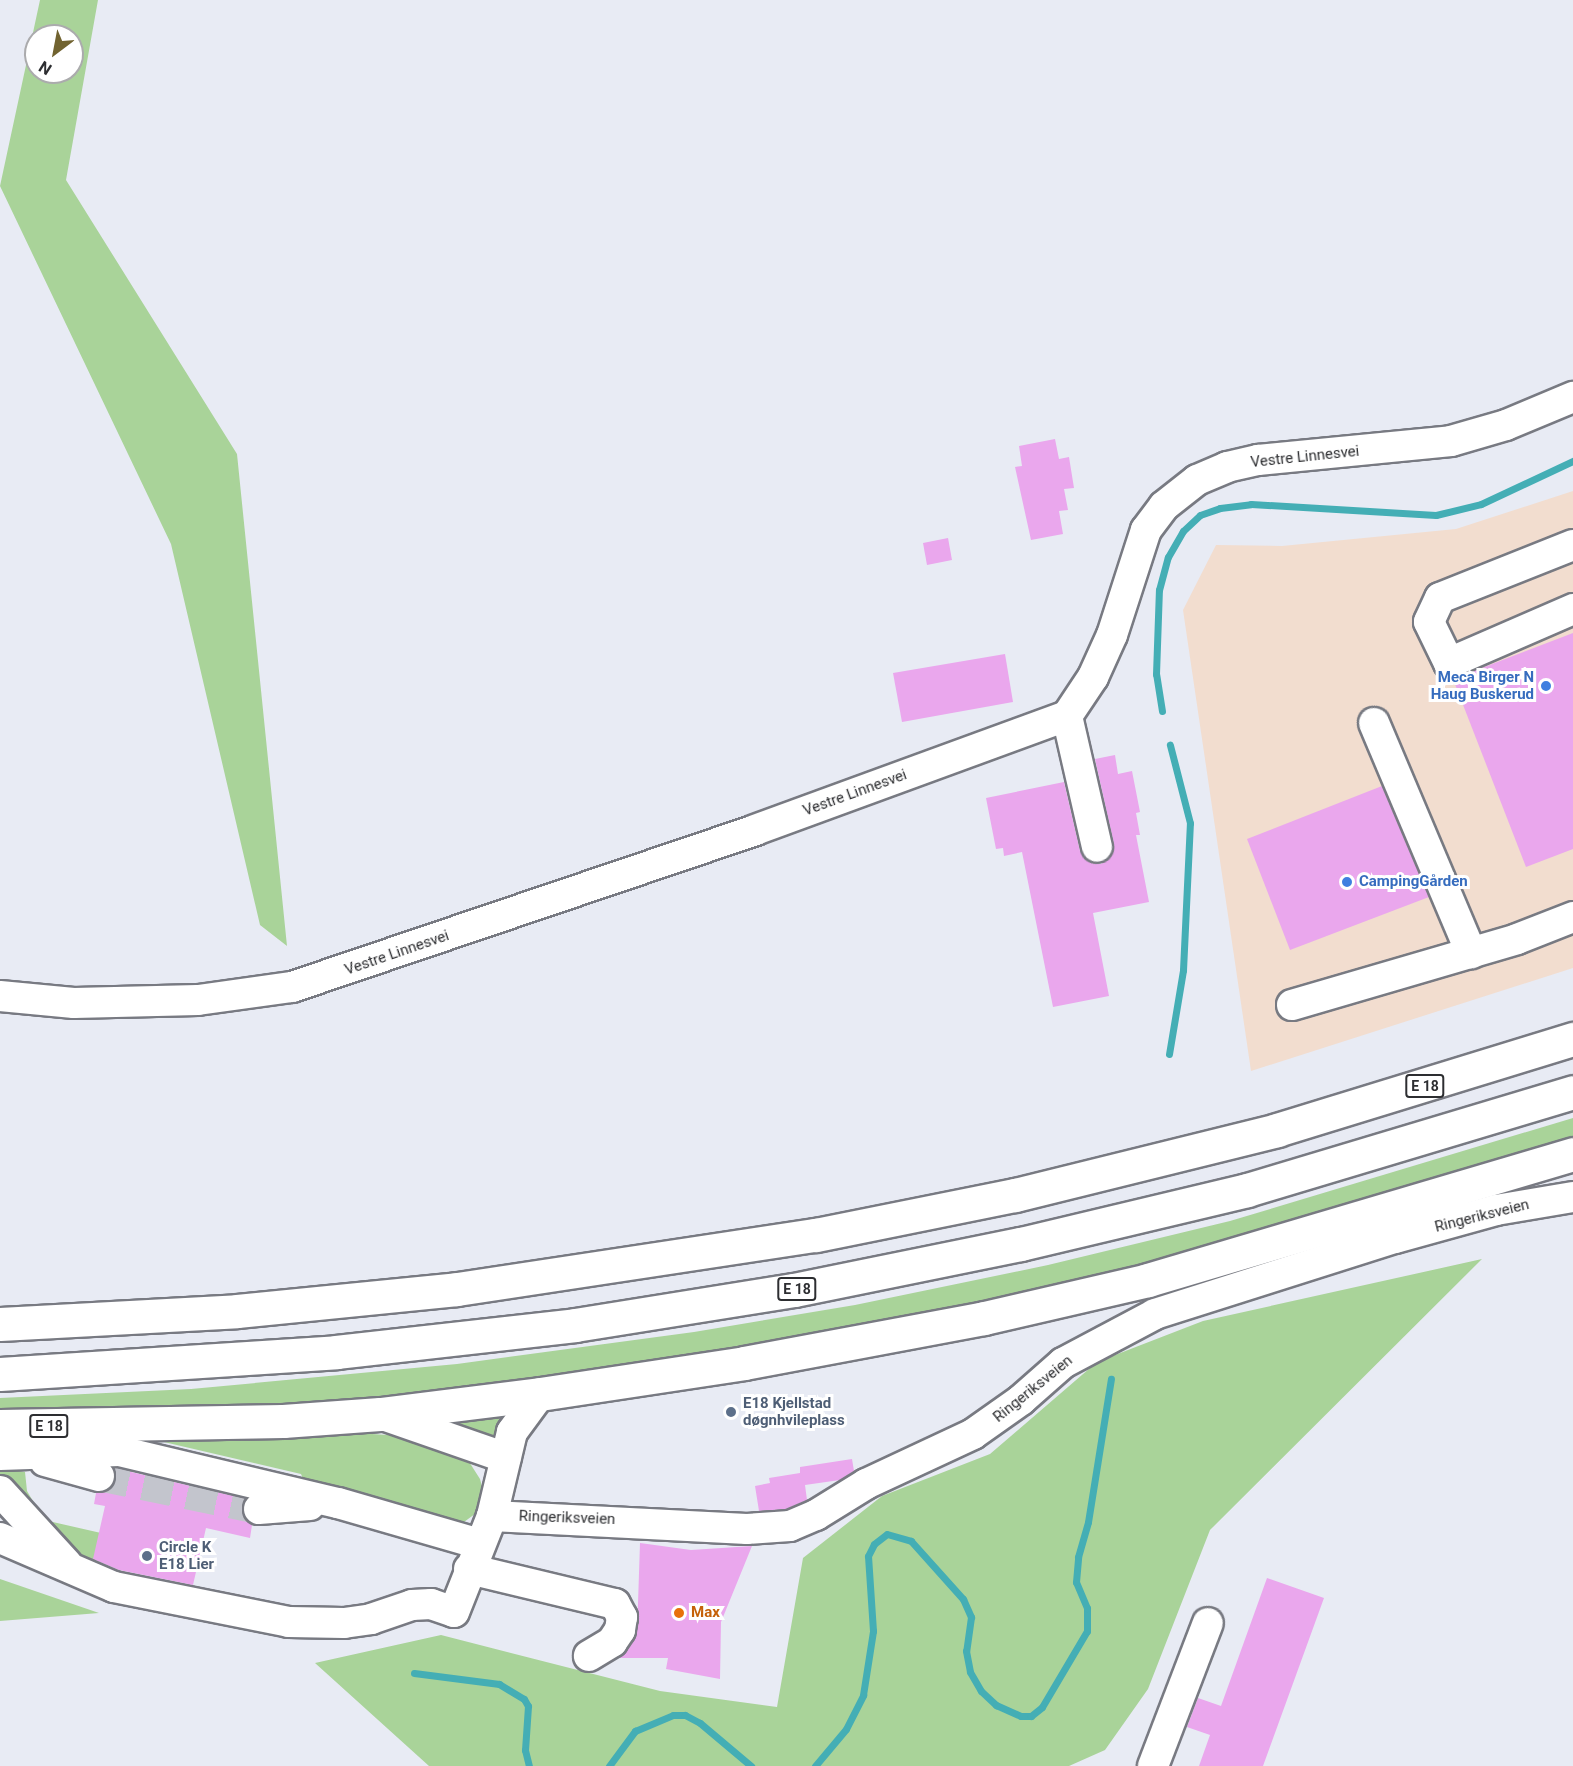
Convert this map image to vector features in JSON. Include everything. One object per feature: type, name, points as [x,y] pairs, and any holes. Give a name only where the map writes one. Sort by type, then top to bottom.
[{"type":"highway","name":"E 18","points":[[0,1324],[347,1301],[572,1274],[805,1237],[1015,1195],[1277,1130],[1573,1039]]},
{"type":"highway","name":"E 18","points":[[0,1374],[218,1363],[370,1349],[575,1325],[794,1290],[1021,1244],[1236,1192],[1573,1092]]},
{"type":"highway","name":"E 18","points":[[0,1426],[283,1421],[380,1414],[540,1394],[868,1340],[1148,1280],[1573,1154]]},
{"type":"lane","name":"Vestre Linnesvei","points":[[0,996],[74,1003],[198,1000],[292,987],[754,830],[1067,716],[1094,677],[1112,635],[1146,530],[1164,506],[1197,480],[1227,467],[1258,460],[1451,441],[1506,425],[1573,397]]},
{"type":"lane","points":[[1573,545],[1440,598],[1429,622],[1449,663],[1573,609]]},
{"type":"lane","points":[[1067,716],[1097,847]]},
{"type":"lane","points":[[1374,723],[1471,953]]},
{"type":"lane","points":[[1292,1005],[1471,953],[1573,917]]},
{"type":"lane","name":"Ringeriksveien","points":[[492,1516],[747,1529],[800,1522],[866,1484],[973,1434],[1021,1401],[1063,1363],[1155,1314],[1395,1238],[1496,1210],[1573,1197]]},
{"type":"lane","points":[[0,1538],[74,1572],[148,1596],[289,1622],[344,1623],[371,1619],[412,1605],[431,1604],[454,1612],[492,1516],[518,1419],[540,1394]]},
{"type":"lane","points":[[380,1414],[506,1458]]},
{"type":"lane","points":[[12,1455],[119,1451],[338,1503],[475,1557],[615,1604],[622,1617],[620,1630],[612,1642],[589,1656]]},
{"type":"lane","points":[[12,1455],[99,1476]]},
{"type":"lane","points":[[0,1491],[74,1572]]},
{"type":"lane","points":[[259,1509],[338,1503]]},
{"type":"lane","points":[[1152,1766],[1208,1623]]},
{"type":"shaded area","points":[[1573,491],[1573,968],[1251,1071],[1183,610],[1216,545],[1282,546],[1456,529]]},
{"type":"green space","points":[[40,0],[98,0],[84,79],[84,24],[35,24]]},
{"type":"green space","points":[[24,74],[24,84],[83,84],[66,180],[237,454],[287,946],[260,925],[171,544],[0,186]]},
{"type":"green space","points":[[1573,1118],[1573,1144],[1185,1258],[955,1312],[569,1377],[276,1411],[0,1418],[0,1398],[191,1389],[457,1364],[694,1332],[855,1305],[1048,1265],[1230,1221]]},
{"type":"green space","points":[[1482,1259],[1210,1530],[1148,1689],[1105,1750],[1069,1766],[429,1766],[315,1663],[441,1635],[660,1691],[777,1707],[803,1558],[882,1496],[990,1454],[1097,1362],[1203,1321]]},
{"type":"green space","points":[[511,1411],[498,1436],[458,1429],[442,1419]]},
{"type":"green space","points":[[324,1431],[420,1437],[466,1457],[480,1479],[485,1498],[479,1511],[464,1522],[452,1524],[306,1486],[301,1474],[151,1439]]},
{"type":"green space","points":[[0,1468],[25,1472],[27,1491],[44,1520],[101,1533],[94,1565],[84,1562],[69,1544],[52,1539],[0,1483]]},
{"type":"green space","points":[[0,1579],[99,1613],[0,1621]]},
{"type":"building","points":[[1055,439],[1059,459],[1069,457],[1074,488],[1064,489],[1068,510],[1059,511],[1063,534],[1031,540],[1015,467],[1022,466],[1019,446]]},
{"type":"building","points":[[948,538],[952,560],[927,565],[923,543]]},
{"type":"building","points":[[1573,633],[1573,849],[1526,867],[1453,679]]},
{"type":"building","points":[[1005,654],[1013,702],[902,722],[893,673]]},
{"type":"building","points":[[1115,755],[1118,774],[1132,771],[1140,812],[1136,813],[1140,835],[1136,835],[1149,902],[1093,913],[1109,996],[1053,1007],[1022,852],[1004,856],[1003,848],[996,849],[986,798],[1064,782],[1080,851],[1091,863],[1101,864],[1109,859],[1114,844],[1095,759]]},
{"type":"building","points":[[1382,786],[1429,897],[1290,950],[1247,839]]},
{"type":"building","points":[[852,1459],[854,1471],[840,1480],[805,1485],[807,1500],[786,1509],[759,1511],[755,1486],[770,1483],[769,1478],[800,1473],[800,1467]]},
{"type":"building","points":[[114,1468],[246,1499],[242,1511],[252,1525],[250,1538],[206,1528],[193,1585],[119,1570],[93,1559],[105,1506],[94,1504],[96,1493],[111,1488],[116,1480]]},
{"type":"building","name":"Max","points":[[640,1543],[691,1550],[752,1546],[721,1622],[720,1679],[666,1669],[668,1658],[619,1658],[637,1633]]},
{"type":"building","points":[[1267,1578],[1324,1598],[1263,1766],[1199,1766],[1210,1735],[1187,1727],[1198,1698],[1221,1706]]},
{"type":"waterway","points":[[1162,711],[1156,674],[1159,590],[1168,557],[1183,531],[1200,515],[1220,508],[1251,504],[1436,515],[1481,504],[1573,461]]},
{"type":"waterway","points":[[1169,1054],[1183,970],[1190,823],[1170,745]]},
{"type":"waterway","points":[[815,1766],[846,1729],[863,1695],[873,1631],[868,1556],[874,1544],[887,1534],[911,1541],[963,1599],[971,1617],[966,1651],[970,1672],[981,1691],[996,1705],[1021,1716],[1031,1716],[1042,1707],[1087,1631],[1087,1608],[1076,1582],[1078,1557],[1088,1522],[1111,1379]]},
{"type":"waterway","points":[[414,1673],[499,1684],[524,1699],[528,1706],[525,1750],[529,1766]]},
{"type":"waterway","points":[[609,1766],[635,1731],[673,1715],[685,1715],[700,1723],[751,1766]]},
{"type":"tunnel","points":[[99,1476],[259,1509]]},
{"type":"place","name":"Meca Birger N Haug Buskerud","points":[[1546,686]]},
{"type":"place","name":"CampingGården","points":[[1347,882]]},
{"type":"place","name":"E18 Kjellstad døgnhvileplass","points":[[731,1412]]},
{"type":"place","name":"Circle K E18 Lier","points":[[147,1556]]},
{"type":"place","name":"Max","points":[[679,1613]]}]
